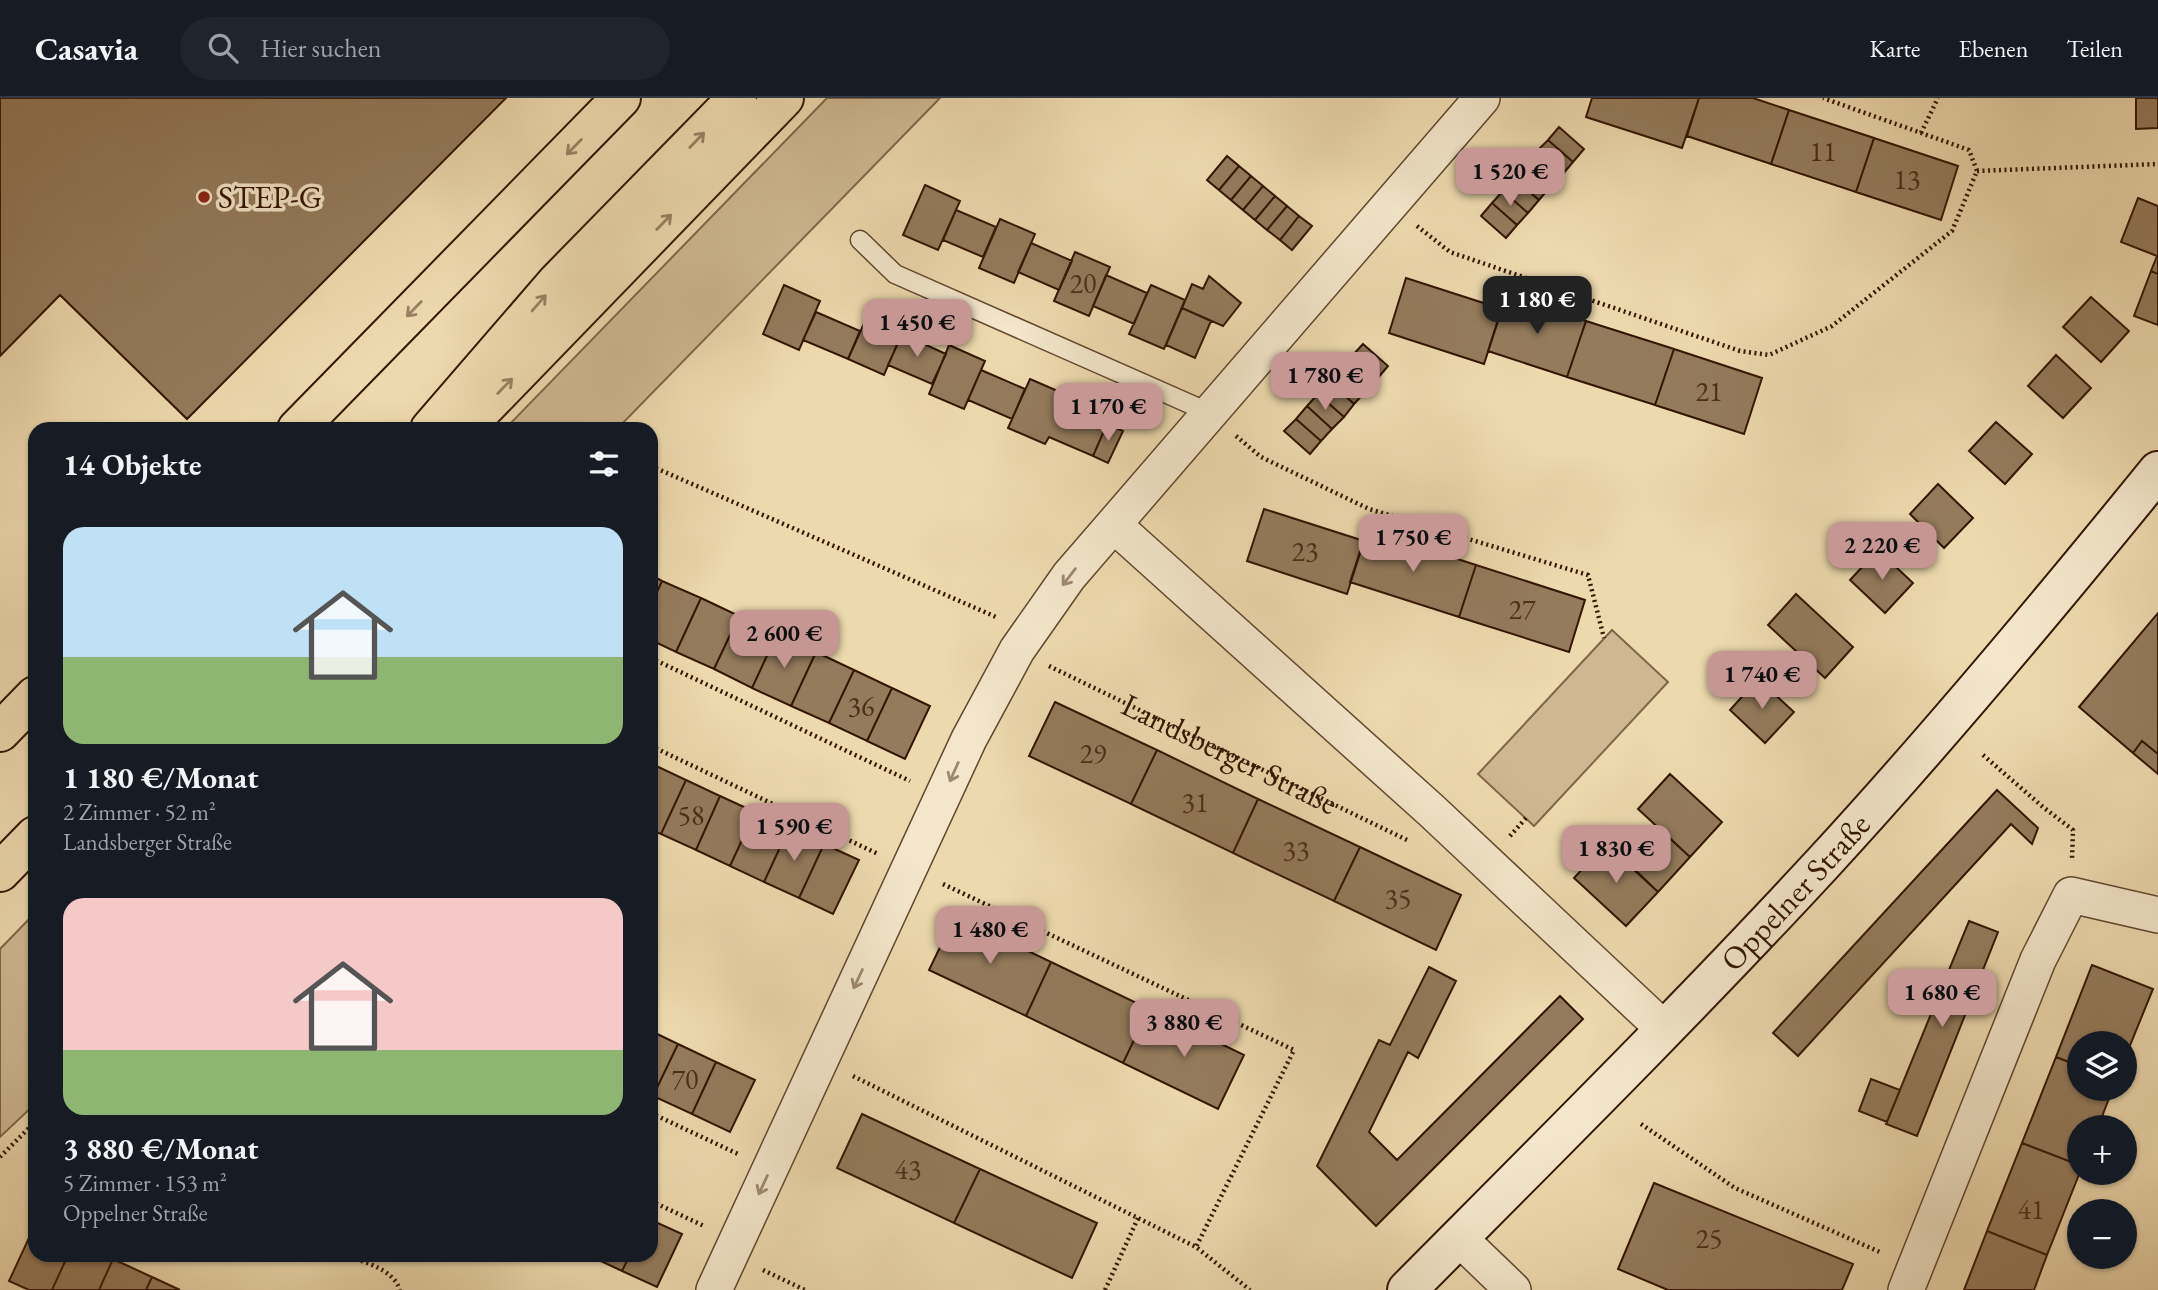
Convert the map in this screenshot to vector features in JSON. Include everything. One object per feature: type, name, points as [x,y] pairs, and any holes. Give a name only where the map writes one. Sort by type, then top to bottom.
[{"type":"highway","points":[[304,422],[621,98]]},
{"type":"highway","points":[[436,422],[558,282],[737,98]]},
{"type":"highway","points":[[464,422],[480,412],[784,98]]},
{"type":"highway","points":[[0,732],[28,703]]},
{"type":"highway","points":[[0,872],[28,843]]},
{"type":"street","points":[[714,1290],[969,739],[1023,641],[1069,576],[1482,98]]},
{"type":"street","name":"Oppelner Straße","points":[[1407,1290],[1665,1030],[1826,860],[1977,688],[2158,471]]},
{"type":"street","name":"Landsberger Straße","points":[[1114,525],[1433,812],[1665,1030]]},
{"type":"street","points":[[1910,1279],[2038,960],[2071,895],[2158,915]]},
{"type":"street","points":[[1458,1238],[1513,1290]]},
{"type":"lane","points":[[860,240],[895,274],[1209,412]]},
{"type":"path","points":[[1388,204],[1450,252],[1740,351],[1769,355],[1832,326],[1952,231],[1977,171],[1969,150],[1823,98]]},
{"type":"path","points":[[1921,132],[1938,98]]},
{"type":"path","points":[[1977,171],[2158,164]]},
{"type":"path","points":[[1209,412],[1261,457],[1370,509],[1588,575],[1604,639]]},
{"type":"path","points":[[658,469],[1023,641]]},
{"type":"path","name":"Landsberger Straße","points":[[1023,641],[1408,842],[1433,812]]},
{"type":"path","points":[[658,661],[943,796]]},
{"type":"path","points":[[658,749],[1294,1050],[1196,1247]]},
{"type":"path","points":[[1983,755],[2073,830],[2071,895]]},
{"type":"path","points":[[821,1060],[1196,1247],[1250,1290]]},
{"type":"path","points":[[658,1116],[770,1169]]},
{"type":"path","points":[[1641,1124],[1735,1188],[1910,1279]]},
{"type":"path","points":[[0,1157],[28,1129]]},
{"type":"path","points":[[658,1205],[805,1290]]},
{"type":"path","points":[[1105,1290],[1138,1218]]},
{"type":"path","points":[[365,1262],[372,1264],[397,1283],[400,1290]]},
{"type":"shaded area","points":[[827,98],[940,98],[624,422],[512,422]]},
{"type":"shaded area","points":[[1612,630],[1668,682],[1534,826],[1478,774]]},
{"type":"shaded area","points":[[28,920],[28,1111],[0,1137],[0,949]]},
{"type":"building","name":"STEP-G","points":[[0,98],[506,98],[187,419],[60,295],[0,356]]},
{"type":"building","points":[[1592,98],[1699,98],[1682,148],[1586,117]]},
{"type":"building","points":[[1699,98],[1753,98],[1789,110],[1771,164],[1687,136]]},
{"type":"building","points":[[2136,98],[2158,98],[2158,128],[2136,129]]},
{"type":"building","points":[[1789,110],[1874,138],[1856,192],[1771,164]]},
{"type":"building","points":[[1559,127],[1584,149],[1573,162],[1548,140]]},
{"type":"building","points":[[1874,138],[1958,166],[1941,220],[1856,192]]},
{"type":"building","points":[[1548,140],[1573,162],[1562,175],[1536,152]]},
{"type":"building","points":[[1536,152],[1562,175],[1550,187],[1525,165]]},
{"type":"building","points":[[1227,156],[1239,166],[1219,190],[1207,180]]},
{"type":"building","points":[[1525,165],[1550,187],[1539,200],[1514,178]]},
{"type":"building","points":[[1239,166],[1251,176],[1231,200],[1219,190]]},
{"type":"building","points":[[1251,176],[1263,186],[1243,210],[1231,200]]},
{"type":"building","points":[[1514,178],[1539,200],[1528,213],[1503,191]]},
{"type":"building","points":[[925,185],[960,201],[938,250],[903,235]]},
{"type":"building","points":[[1263,186],[1275,196],[1255,220],[1243,210]]},
{"type":"building","points":[[1503,191],[1528,213],[1517,225],[1492,203]]},
{"type":"building","points":[[1275,196],[1287,206],[1267,230],[1255,220]]},
{"type":"building","points":[[2138,198],[2158,206],[2158,274],[2151,271],[2157,256],[2121,242]]},
{"type":"building","points":[[1492,203],[1517,225],[1506,238],[1481,216]]},
{"type":"building","points":[[1287,206],[1299,216],[1280,240],[1267,230]]},
{"type":"building","points":[[956,210],[996,227],[983,257],[943,240]]},
{"type":"building","points":[[1299,216],[1312,226],[1292,250],[1280,240]]},
{"type":"building","points":[[1000,219],[1035,234],[1014,283],[979,268]]},
{"type":"building","points":[[1031,243],[1072,261],[1059,290],[1018,272]]},
{"type":"building","points":[[1075,252],[1110,267],[1089,316],[1054,301]]},
{"type":"building","points":[[2151,271],[2158,274],[2158,325],[2134,316]]},
{"type":"building","points":[[1106,275],[1147,293],[1134,324],[1093,306]]},
{"type":"building","points":[[1209,276],[1241,303],[1223,326],[1182,308],[1192,284],[1203,289]]},
{"type":"building","points":[[1406,278],[1502,309],[1484,364],[1389,333]]},
{"type":"building","points":[[784,285],[820,301],[799,350],[763,334]]},
{"type":"building","points":[[1151,285],[1185,300],[1164,349],[1129,334]]},
{"type":"building","points":[[1506,295],[1586,321],[1567,377],[1488,351]]},
{"type":"building","points":[[2091,297],[2129,331],[2101,362],[2063,327]]},
{"type":"building","points":[[1182,308],[1211,321],[1195,358],[1166,345]]},
{"type":"building","points":[[870,310],[905,326],[884,375],[848,359]]},
{"type":"building","points":[[816,312],[860,331],[848,359],[803,340]]},
{"type":"building","points":[[1586,321],[1674,349],[1655,405],[1567,377]]},
{"type":"building","points":[[902,334],[946,354],[932,384],[888,365]]},
{"type":"building","points":[[1363,344],[1388,366],[1377,379],[1352,356]]},
{"type":"building","points":[[949,345],[985,361],[964,409],[929,394]]},
{"type":"building","points":[[1674,349],[1762,378],[1744,434],[1655,405]]},
{"type":"building","points":[[2056,355],[2091,388],[2063,418],[2028,386]]},
{"type":"building","points":[[1352,356],[1377,379],[1366,391],[1341,368]]},
{"type":"building","points":[[1341,368],[1366,391],[1354,404],[1329,381]]},
{"type":"building","points":[[981,370],[1025,389],[1012,419],[968,400]]},
{"type":"building","points":[[1030,379],[1067,395],[1063,405],[1107,424],[1093,456],[1049,437],[1045,444],[1008,428]]},
{"type":"building","points":[[1329,381],[1354,404],[1344,417],[1318,394]]},
{"type":"building","points":[[1318,394],[1344,417],[1332,429],[1307,406]]},
{"type":"building","points":[[1307,406],[1332,429],[1321,441],[1296,419]]},
{"type":"building","points":[[1296,419],[1321,441],[1310,454],[1284,431]]},
{"type":"building","points":[[1996,422],[2032,454],[2005,484],[1969,451]]},
{"type":"building","points":[[1107,424],[1123,431],[1108,463],[1093,456]]},
{"type":"building","points":[[1938,484],[1973,518],[1944,548],[1910,514]]},
{"type":"building","points":[[1264,509],[1364,541],[1347,594],[1247,561]]},
{"type":"building","points":[[1367,530],[1476,565],[1459,617],[1350,582]]},
{"type":"building","points":[[1878,550],[1913,583],[1885,613],[1850,580]]},
{"type":"building","points":[[1476,565],[1585,600],[1569,652],[1459,617]]},
{"type":"building","points":[[662,581],[701,598],[676,652],[658,643],[658,590]]},
{"type":"building","points":[[1796,594],[1853,647],[1825,678],[1768,625]]},
{"type":"building","points":[[701,598],[739,616],[714,669],[676,652]]},
{"type":"building","points":[[2158,613],[2158,754],[2142,741],[2133,753],[2079,707]]},
{"type":"building","points":[[739,616],[777,634],[752,688],[714,669]]},
{"type":"building","points":[[777,634],[816,652],[791,706],[752,688]]},
{"type":"building","points":[[816,652],[854,670],[829,723],[791,706]]},
{"type":"building","points":[[854,670],[892,688],[867,741],[829,723]]},
{"type":"building","points":[[1758,679],[1794,712],[1765,743],[1730,710]]},
{"type":"building","points":[[892,688],[930,706],[905,759],[867,741]]},
{"type":"building","points":[[1055,702],[1157,750],[1131,804],[1029,756]]},
{"type":"building","points":[[2142,741],[2158,754],[2158,774],[2133,753]]},
{"type":"building","points":[[1157,750],[1258,799],[1233,853],[1131,804]]},
{"type":"building","points":[[658,767],[686,780],[661,834],[658,833]]},
{"type":"building","points":[[1670,774],[1722,822],[1690,857],[1638,809]]},
{"type":"building","points":[[686,780],[720,796],[696,850],[661,834]]},
{"type":"building","points":[[1997,790],[2038,828],[2032,844],[2011,824],[1798,1056],[1773,1033]]},
{"type":"building","points":[[720,796],[755,812],[730,866],[696,850]]},
{"type":"building","points":[[1258,799],[1360,847],[1334,901],[1233,853]]},
{"type":"building","points":[[755,812],[789,828],[764,882],[730,866]]},
{"type":"building","points":[[789,828],[824,844],[799,898],[764,882]]},
{"type":"building","points":[[1660,829],[1690,857],[1658,892],[1628,863]]},
{"type":"building","points":[[824,844],[859,860],[833,914],[799,898]]},
{"type":"building","points":[[1606,844],[1658,892],[1626,926],[1574,878]]},
{"type":"building","points":[[1360,847],[1461,895],[1436,950],[1334,901]]},
{"type":"building","points":[[955,916],[1051,962],[1026,1016],[929,970]]},
{"type":"building","points":[[1969,921],[1998,932],[1917,1136],[1886,1124]]},
{"type":"building","points":[[1051,962],[1149,1009],[1123,1063],[1026,1016]]},
{"type":"building","points":[[2092,965],[2153,989],[2136,1031],[2067,1031],[2067,1061],[2056,1057]]},
{"type":"building","points":[[1429,967],[1456,981],[1418,1058],[1408,1052],[1369,1132],[1397,1160],[1560,996],[1583,1019],[1376,1226],[1317,1166],[1379,1040],[1390,1045]]},
{"type":"building","points":[[1149,1009],[1244,1055],[1218,1109],[1123,1063]]},
{"type":"building","points":[[658,1034],[678,1044],[658,1086]]},
{"type":"building","points":[[678,1044],[716,1062],[692,1114],[658,1098],[658,1086]]},
{"type":"building","points":[[2056,1057],[2067,1061],[2067,1101],[2108,1101],[2103,1115],[2067,1115],[2067,1160],[2022,1143]]},
{"type":"building","points":[[716,1062],[755,1080],[730,1132],[692,1114]]},
{"type":"building","points":[[1871,1079],[1900,1090],[1887,1122],[1859,1111]]},
{"type":"building","points":[[862,1114],[980,1169],[954,1223],[837,1168]]},
{"type":"building","points":[[2022,1143],[2067,1160],[2067,1185],[2075,1185],[2067,1199],[2047,1255],[1987,1231]]},
{"type":"building","points":[[980,1169],[1097,1223],[1072,1278],[954,1223]]},
{"type":"building","points":[[1654,1183],[1853,1264],[1842,1290],[1668,1290],[1618,1269]]},
{"type":"building","points":[[658,1223],[682,1234],[657,1287],[622,1271],[626,1262],[658,1262]]},
{"type":"building","points":[[1987,1231],[2047,1255],[2034,1290],[1964,1290]]},
{"type":"building","points":[[28,1240],[28,1262],[65,1262],[52,1290],[29,1290],[9,1281]]},
{"type":"building","points":[[65,1262],[112,1262],[99,1290],[52,1290]]},
{"type":"building","points":[[112,1262],[120,1262],[152,1277],[146,1290],[99,1290]]},
{"type":"building","points":[[603,1262],[626,1262],[622,1271]]},
{"type":"building","points":[[152,1277],[180,1290],[146,1290]]},
{"type":"place","name":"STEP-G","points":[[204,197]]}]
